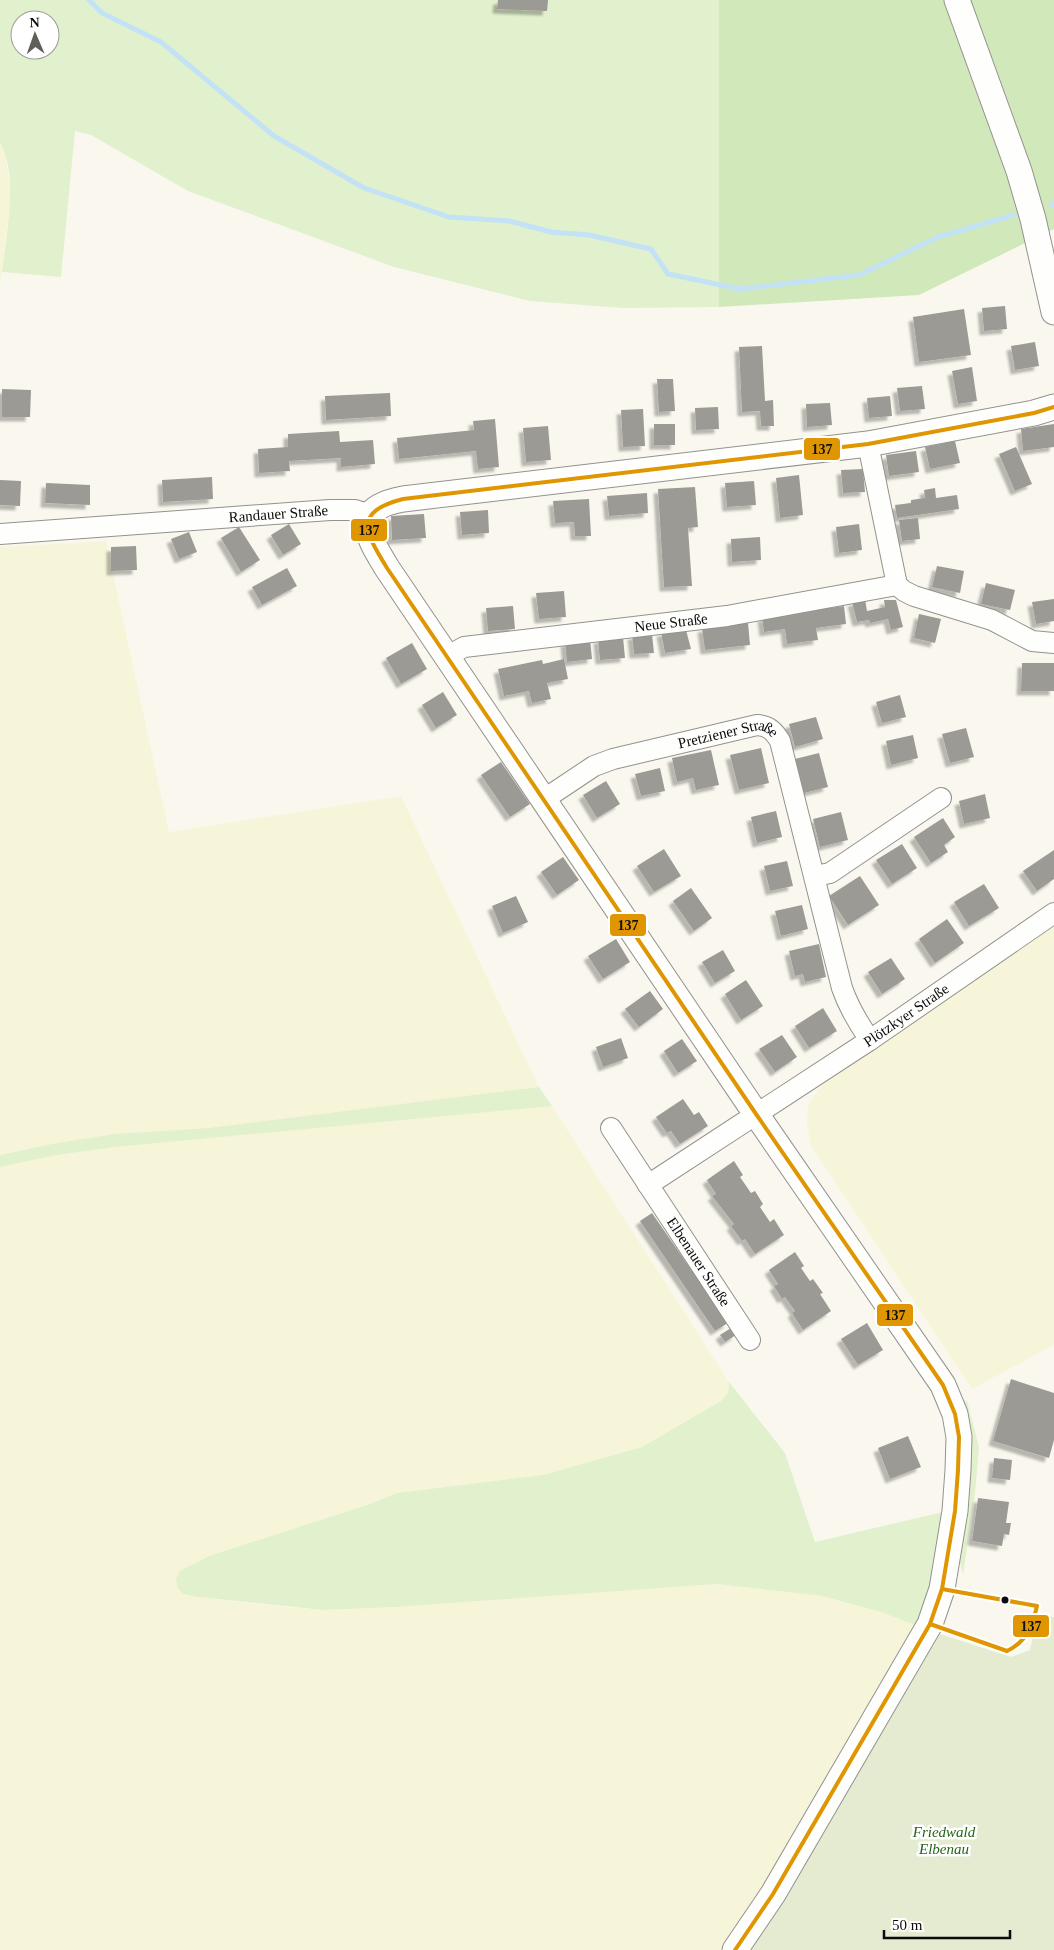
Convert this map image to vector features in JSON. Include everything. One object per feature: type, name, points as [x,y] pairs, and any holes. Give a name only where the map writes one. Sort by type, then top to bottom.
[{"type":"street","points":[[957,0],[1008,137],[1030,209],[1054,312]]},
{"type":"street","points":[[735,1950],[773,1894],[930,1624],[942,1589],[955,1511],[958,1430],[955,1414],[942,1385],[446,657],[370,540],[367,528],[371,515],[382,504],[403,499],[868,444],[1034,413],[1054,407]]},
{"type":"street","points":[[868,444],[898,585],[904,591],[914,596],[992,620],[1032,641],[1054,643]]},
{"type":"street","name":"Randauer Straße","points":[[0,534],[330,510],[355,510],[371,515]]},
{"type":"street","name":"Neue Straße","points":[[446,657],[464,647],[727,616],[898,585]]},
{"type":"street","name":"Pretziener Straße","points":[[544,800],[594,766],[612,759],[756,725],[767,726],[774,732],[780,742],[847,1004],[870,1040]]},
{"type":"street","points":[[815,876],[830,873],[941,798]]},
{"type":"street","name":"Plötzkyer Straße","points":[[756,1114],[870,1040],[970,969],[1054,913]]},
{"type":"street","points":[[648,1185],[756,1114]]},
{"type":"street","name":"Elbenauer Straße","points":[[611,1128],[750,1340]]},
{"type":"shaded area","points":[[0,143],[5,150],[11,196],[0,285]]},
{"type":"shaded area","points":[[106,541],[169,832],[401,796],[539,1087],[208,1128],[114,1134],[0,1155],[0,547]]},
{"type":"shaded area","points":[[1054,926],[1054,1345],[972,1389],[811,1146],[807,1125],[808,1106],[820,1087]]},
{"type":"shaded area","points":[[552,1106],[729,1382],[728,1393],[721,1401],[642,1447],[543,1475],[397,1493],[367,1505],[209,1556],[194,1563],[183,1594],[265,1605],[323,1610],[396,1607],[717,1584],[822,1596],[881,1612],[920,1627],[766,1890],[725,1950],[0,1950],[0,1167],[57,1155],[115,1147]]},
{"type":"green space","points":[[0,0],[719,0],[719,307],[623,308],[530,301],[394,267],[188,191],[91,135],[75,131],[61,277],[2,272],[10,206],[9,171],[6,156],[0,143]]},
{"type":"green space","points":[[719,0],[1054,0],[1054,229],[919,295],[719,307]]},
{"type":"green space","points":[[539,1087],[552,1106],[115,1147],[57,1155],[0,1167],[0,1155],[114,1134],[208,1128]]},
{"type":"green space","points":[[729,1382],[785,1453],[815,1542],[947,1511],[935,1587],[920,1627],[881,1612],[822,1596],[717,1584],[396,1607],[323,1610],[198,1597],[183,1594],[177,1587],[176,1579],[180,1571],[209,1556],[367,1505],[397,1493],[543,1475],[642,1447],[721,1401],[728,1393]]},
{"type":"green space","points":[[959,1399],[967,1401],[979,1447],[975,1493],[963,1575],[958,1555]]},
{"type":"green space","name":"Friedwald Elbenau","points":[[1038,1615],[1054,1617],[1054,1950],[749,1950],[783,1901],[940,1634],[1011,1657],[1030,1650]]},
{"type":"building","points":[[498,0],[548,0],[547,11],[497,9]]},
{"type":"building","points":[[1005,306],[1007,329],[984,331],[982,308]]},
{"type":"building","points":[[964,309],[971,355],[919,362],[913,317]]},
{"type":"building","points":[[1035,342],[1039,366],[1015,370],[1011,346]]},
{"type":"building","points":[[762,346],[765,401],[773,400],[774,426],[761,426],[760,411],[742,412],[739,347]]},
{"type":"building","points":[[972,367],[977,401],[958,404],[952,371]]},
{"type":"building","points":[[657,379],[673,379],[675,411],[659,412]]},
{"type":"building","points":[[922,386],[925,409],[900,411],[897,388]]},
{"type":"building","points":[[2,389],[31,390],[30,417],[2,417]]},
{"type":"building","points":[[390,393],[391,416],[326,420],[325,396]]},
{"type":"building","points":[[890,396],[892,416],[869,418],[867,398]]},
{"type":"building","points":[[830,403],[832,425],[807,427],[806,404]]},
{"type":"building","points":[[718,407],[719,429],[696,430],[695,408]]},
{"type":"building","points":[[643,409],[645,446],[623,447],[621,410]]},
{"type":"building","points":[[495,419],[499,467],[478,469],[476,451],[399,459],[397,438],[474,430],[473,421]]},
{"type":"building","points":[[654,424],[675,424],[675,445],[654,445]]},
{"type":"building","points":[[1054,424],[1054,447],[1023,451],[1021,429]]},
{"type":"building","points":[[548,426],[551,460],[526,462],[523,428]]},
{"type":"building","points":[[339,431],[340,442],[373,440],[375,464],[341,467],[341,458],[289,461],[290,471],[259,473],[258,449],[288,447],[288,434]]},
{"type":"building","points":[[955,441],[960,463],[930,469],[925,447]]},
{"type":"building","points":[[1016,447],[1032,484],[1015,491],[999,454]]},
{"type":"building","points":[[916,451],[919,472],[889,476],[886,455]]},
{"type":"building","points":[[863,469],[865,492],[843,493],[841,470]]},
{"type":"building","points":[[799,475],[803,515],[780,518],[776,478]]},
{"type":"building","points":[[212,477],[213,499],[163,502],[162,480]]},
{"type":"building","points":[[0,480],[21,481],[20,506],[0,505]]},
{"type":"building","points":[[754,481],[756,505],[727,507],[725,483]]},
{"type":"building","points":[[46,483],[90,485],[90,505],[45,503]]},
{"type":"building","points":[[695,487],[698,527],[688,528],[692,586],[664,587],[658,489]]},
{"type":"building","points":[[935,488],[936,498],[957,495],[959,509],[897,518],[895,505],[911,503],[911,500],[925,498],[924,490]]},
{"type":"building","points":[[647,493],[648,513],[609,516],[607,496]]},
{"type":"building","points":[[589,499],[591,536],[575,536],[574,522],[555,523],[553,501]]},
{"type":"building","points":[[488,510],[489,533],[462,535],[460,512]]},
{"type":"building","points":[[424,514],[426,538],[392,540],[391,516]]},
{"type":"building","points":[[918,518],[920,539],[902,541],[899,520]]},
{"type":"building","points":[[289,524],[301,544],[283,555],[271,535]]},
{"type":"building","points":[[859,524],[862,550],[839,553],[836,527]]},
{"type":"building","points":[[239,527],[260,560],[241,572],[221,538]]},
{"type":"building","points":[[189,532],[197,552],[179,559],[171,539]]},
{"type":"building","points":[[760,537],[761,560],[732,562],[731,539]]},
{"type":"building","points":[[136,546],[137,570],[111,571],[111,547]]},
{"type":"building","points":[[937,566],[964,571],[960,593],[932,587]]},
{"type":"building","points":[[287,568],[297,586],[262,605],[252,587]]},
{"type":"building","points":[[986,583],[1015,590],[1010,610],[981,604]]},
{"type":"building","points":[[564,591],[566,617],[539,619],[536,593]]},
{"type":"building","points":[[865,599],[867,611],[885,607],[884,600],[896,600],[903,627],[891,630],[888,619],[870,623],[869,620],[857,622],[852,602]]},
{"type":"building","points":[[1054,599],[1054,621],[1036,624],[1032,602]]},
{"type":"building","points":[[513,606],[515,629],[488,631],[486,608]]},
{"type":"building","points":[[844,606],[846,624],[816,628],[818,640],[787,644],[785,629],[764,632],[762,617]]},
{"type":"building","points":[[919,614],[941,619],[935,643],[914,638]]},
{"type":"building","points":[[748,623],[750,645],[705,650],[702,628]]},
{"type":"building","points":[[686,630],[691,649],[665,653],[661,632]]},
{"type":"building","points":[[652,634],[654,653],[634,654],[632,635]]},
{"type":"building","points":[[623,637],[625,658],[600,660],[598,639]]},
{"type":"building","points":[[590,639],[592,659],[567,662],[565,642]]},
{"type":"building","points":[[412,643],[427,669],[401,684],[386,658]]},
{"type":"building","points":[[564,659],[568,679],[547,683],[551,699],[532,703],[529,691],[504,696],[498,669],[542,660],[543,664]]},
{"type":"building","points":[[1022,663],[1054,663],[1054,691],[1021,691]]},
{"type":"building","points":[[443,692],[457,715],[436,728],[422,705]]},
{"type":"building","points":[[900,695],[906,717],[882,723],[876,702]]},
{"type":"building","points":[[816,717],[823,739],[795,747],[789,724]]},
{"type":"building","points":[[966,728],[974,757],[950,763],[942,734]]},
{"type":"building","points":[[913,735],[918,758],[891,765],[886,741]]},
{"type":"building","points":[[761,748],[769,783],[739,790],[730,755]]},
{"type":"building","points":[[711,750],[719,785],[696,790],[693,778],[677,782],[672,758]]},
{"type":"building","points":[[819,753],[828,787],[804,793],[795,759]]},
{"type":"building","points":[[501,762],[530,804],[510,817],[481,775]]},
{"type":"building","points":[[660,768],[665,791],[641,796],[635,774]]},
{"type":"building","points":[[606,781],[620,804],[597,818],[583,795]]},
{"type":"building","points":[[985,794],[990,818],[964,824],[959,801]]},
{"type":"building","points":[[776,811],[782,837],[757,843],[751,817]]},
{"type":"building","points":[[841,812],[848,840],[820,847],[813,819]]},
{"type":"building","points":[[943,818],[955,837],[944,845],[948,852],[931,863],[914,837]]},
{"type":"building","points":[[902,844],[917,868],[892,884],[876,860]]},
{"type":"building","points":[[664,849],[681,876],[654,892],[637,866]]},
{"type":"building","points":[[1054,850],[1054,879],[1037,891],[1023,871]]},
{"type":"building","points":[[563,857],[579,880],[557,895],[541,872]]},
{"type":"building","points":[[787,861],[793,886],[770,891],[764,866]]},
{"type":"building","points":[[860,876],[879,905],[848,925],[829,896]]},
{"type":"building","points":[[984,884],[999,908],[969,926],[954,902]]},
{"type":"building","points":[[691,888],[712,918],[694,931],[673,901]]},
{"type":"building","points":[[516,896],[528,922],[503,933],[492,906]]},
{"type":"building","points":[[802,905],[808,929],[781,936],[775,911]]},
{"type":"building","points":[[947,919],[964,943],[935,963],[919,939]]},
{"type":"building","points":[[616,939],[630,962],[603,979],[588,956]]},
{"type":"building","points":[[819,944],[826,977],[805,982],[803,974],[795,976],[789,951]]},
{"type":"building","points":[[723,950],[735,971],[715,983],[702,962]]},
{"type":"building","points":[[891,958],[905,979],[882,994],[868,972]]},
{"type":"building","points":[[746,980],[763,1006],[741,1020],[725,994]]},
{"type":"building","points":[[650,991],[663,1009],[639,1027],[625,1009]]},
{"type":"building","points":[[823,1008],[837,1031],[809,1048],[795,1026]]},
{"type":"building","points":[[782,1035],[797,1057],[775,1072],[759,1049]]},
{"type":"building","points":[[621,1038],[628,1058],[603,1067],[596,1047]]},
{"type":"building","points":[[682,1039],[697,1061],[678,1073],[664,1051]]},
{"type":"building","points":[[683,1099],[694,1115],[699,1112],[708,1126],[680,1144],[671,1131],[667,1133],[656,1117]]},
{"type":"building","points":[[734,1161],[743,1175],[740,1177],[751,1193],[755,1191],[763,1204],[760,1207],[770,1222],[774,1219],[784,1235],[755,1254],[745,1239],[742,1241],[731,1226],[734,1224],[712,1196],[716,1194],[707,1180]]},
{"type":"building","points":[[652,1213],[728,1323],[715,1331],[640,1221]]},
{"type":"building","points":[[795,1252],[804,1266],[801,1268],[810,1281],[813,1279],[823,1293],[820,1294],[831,1311],[803,1330],[792,1313],[795,1311],[785,1297],[782,1299],[774,1286],[778,1284],[769,1270]]},
{"type":"building","points":[[867,1323],[883,1350],[858,1365],[841,1339]]},
{"type":"building","points":[[731,1328],[736,1335],[725,1342],[720,1335]]},
{"type":"building","points":[[1011,1379],[1054,1393],[1054,1440],[1049,1458],[993,1441]]},
{"type":"building","points":[[908,1436],[921,1467],[890,1479],[878,1448]]},
{"type":"building","points":[[994,1458],[1012,1460],[1010,1480],[992,1478]]},
{"type":"building","points":[[978,1498],[1009,1502],[1006,1523],[1011,1523],[1009,1535],[1004,1534],[1002,1546],[972,1541]]},
{"type":"waterway","points":[[89,0],[102,13],[161,42],[274,136],[364,188],[449,217],[509,221],[551,232],[589,235],[651,249],[668,274],[740,289],[859,275],[938,237],[1014,215]]},
{"type":"transit line","name":"137","points":[[735,1950],[773,1894],[930,1624],[942,1589],[955,1511],[959,1437],[955,1414],[943,1385],[756,1114],[387,568],[373,544],[368,525],[370,517],[376,510],[403,499],[868,444],[1034,413],[1054,407]]},
{"type":"transit line","name":"137","points":[[930,1624],[1007,1651],[1019,1643],[1028,1633],[1037,1606],[942,1589]]}]
